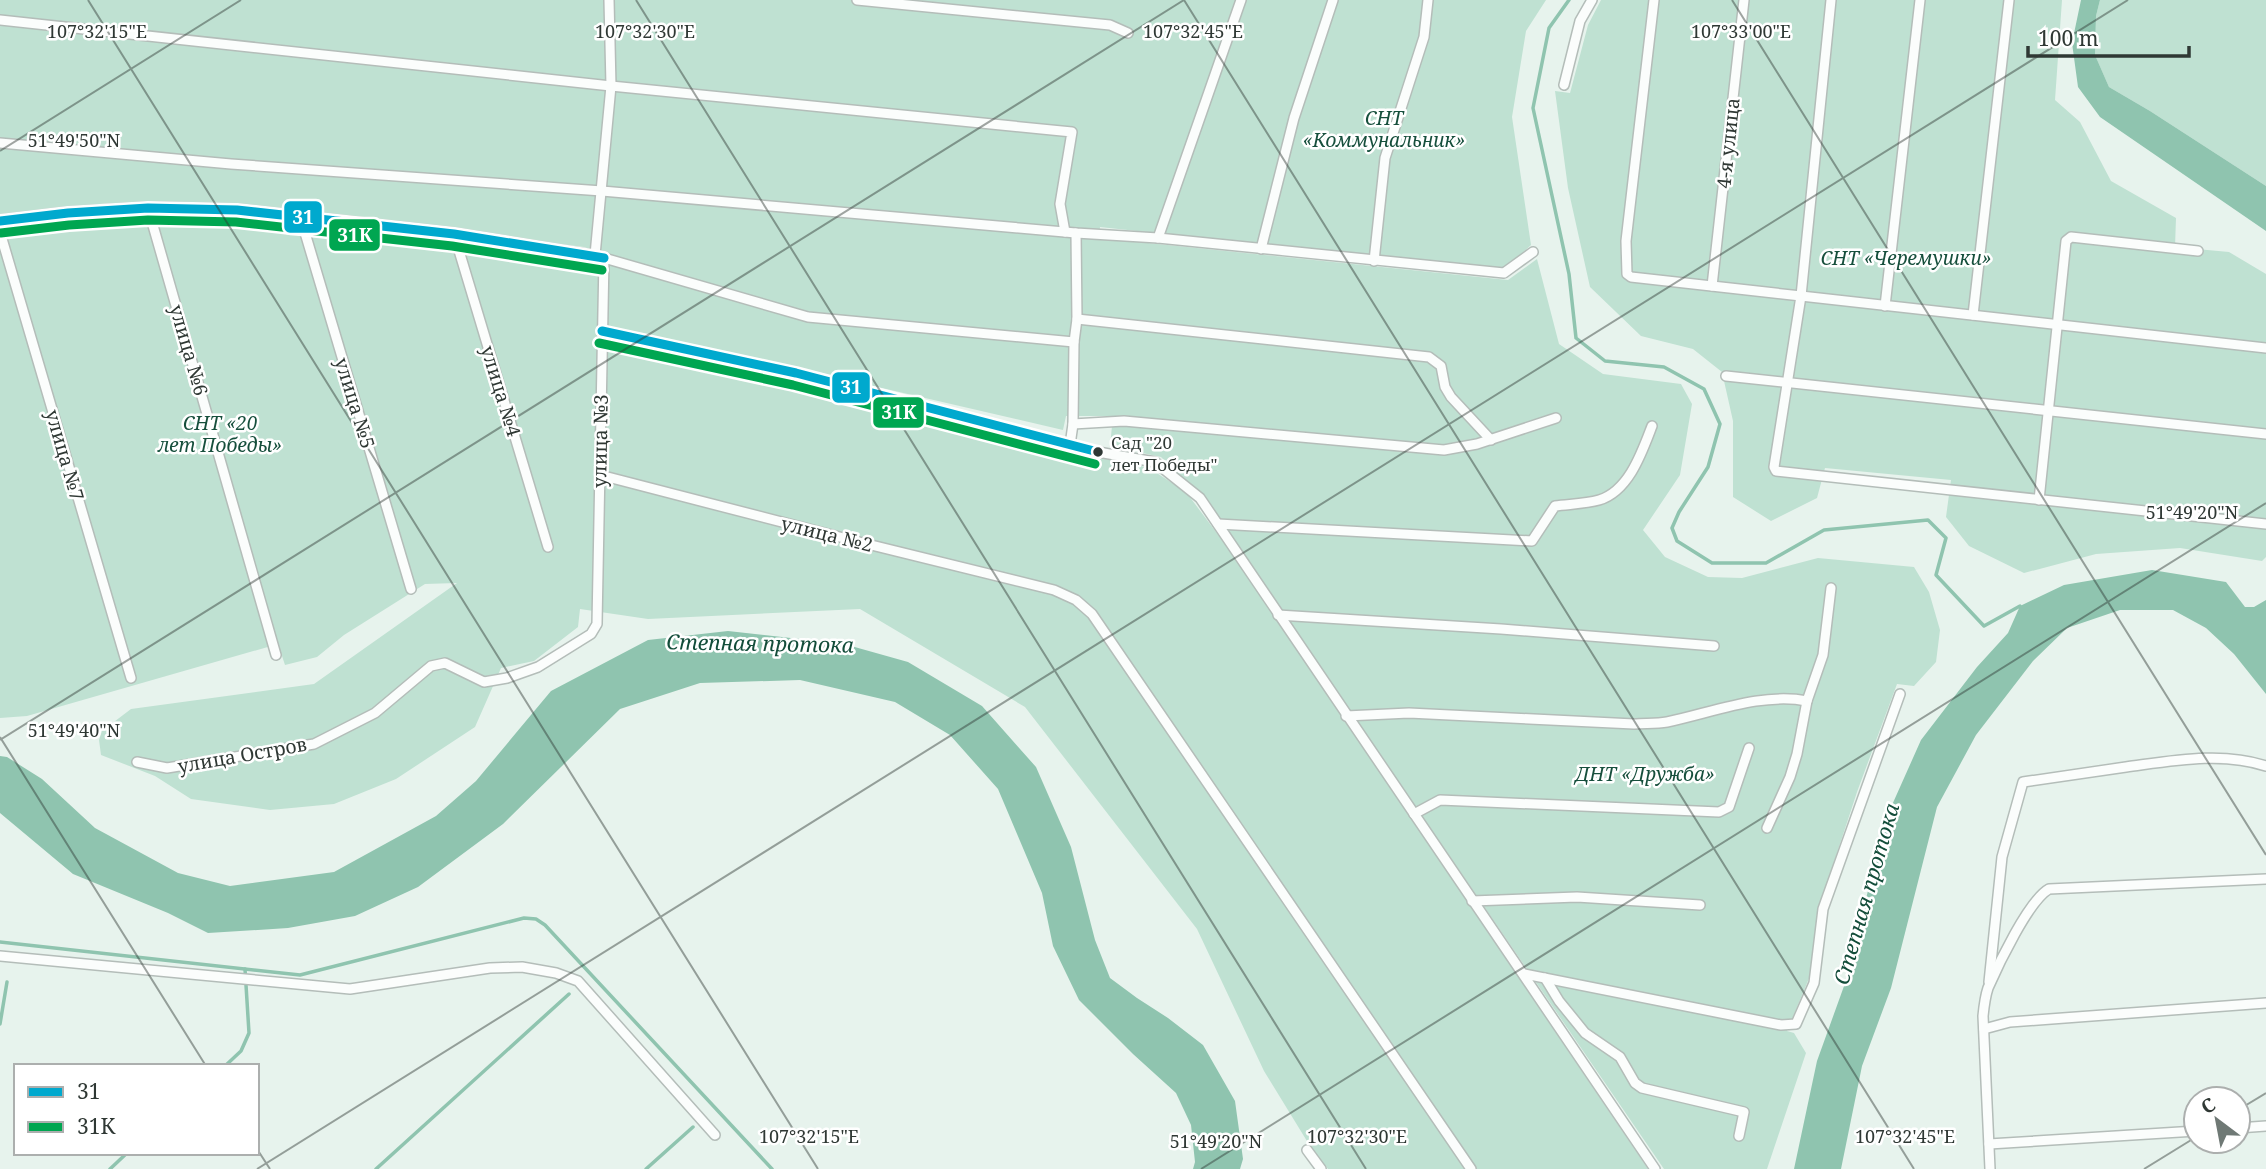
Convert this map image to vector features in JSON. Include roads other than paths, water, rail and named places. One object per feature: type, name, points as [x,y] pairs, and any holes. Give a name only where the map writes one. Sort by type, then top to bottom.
[{"type":"street","name":"улица №3","points":[[597,624],[602,331],[600,256],[602,191],[611,86],[609,0]]},
{"type":"street","points":[[858,0],[1110,25],[1128,33]]},
{"type":"street","points":[[1158,238],[1241,0]]},
{"type":"street","points":[[1261,249],[1294,118],[1333,0]]},
{"type":"street","points":[[1374,261],[1385,158],[1424,37],[1428,0]]},
{"type":"street","points":[[1564,85],[1580,21],[1592,0]]},
{"type":"street","points":[[1654,0],[1626,241],[1627,274],[1631,277],[2266,348]]},
{"type":"street","name":"4-я улица","points":[[1713,286],[1744,0]]},
{"type":"street","points":[[1831,0],[1801,296],[1786,383],[1774,467],[1776,471],[2266,524]]},
{"type":"street","points":[[1885,306],[1920,0]]},
{"type":"street","points":[[1973,315],[2009,0]]},
{"type":"street","points":[[0,20],[611,86],[1072,132],[1060,204],[1065,232]]},
{"type":"street","points":[[0,143],[1158,238],[1504,273],[1533,251]]},
{"type":"street","points":[[0,221],[148,208],[237,210],[300,216],[454,234],[600,256],[808,317],[1074,342]]},
{"type":"street","name":"улица №6","points":[[148,208],[276,655]]},
{"type":"street","name":"улица №5","points":[[300,216],[411,589]]},
{"type":"street","name":"улица №7","points":[[0,232],[131,678]]},
{"type":"street","points":[[1070,444],[1077,318],[1076,233]]},
{"type":"street","name":"улица №4","points":[[454,234],[548,547]]},
{"type":"street","points":[[2039,500],[2068,238],[2198,251]]},
{"type":"street","points":[[1077,318],[1429,356],[1441,366],[1445,387],[1451,397],[1492,440]]},
{"type":"street","points":[[602,331],[796,373],[1154,463],[1200,498],[1655,1169]]},
{"type":"street","points":[[1726,376],[2266,434]]},
{"type":"street","points":[[1073,424],[1124,421],[1444,450],[1478,444],[1556,418]]},
{"type":"street","points":[[1218,524],[1532,541],[1555,506],[1601,500],[1622,485],[1640,457],[1652,426]]},
{"type":"street","name":"улица №2","points":[[600,475],[1054,590],[1076,600],[1092,614],[1471,1169]]},
{"type":"street","points":[[1767,828],[1790,777],[1797,754],[1807,701],[1823,655],[1831,587]]},
{"type":"street","points":[[1278,615],[1714,646]]},
{"type":"street","name":"улица Остров","points":[[137,762],[167,768],[314,744],[375,713],[431,666],[445,663],[484,682],[507,678],[538,667],[591,634],[597,624]]},
{"type":"street","points":[[1524,974],[1781,1025],[1796,1024],[1814,983],[1823,909],[1900,694]]},
{"type":"street","points":[[1346,716],[1409,713],[1634,724],[1664,722],[1742,704],[1793,698],[1807,701]]},
{"type":"street","points":[[1413,814],[1440,800],[1719,812],[1729,807],[1749,748]]},
{"type":"street","points":[[1990,1169],[1983,1016],[2002,857],[2023,782],[2158,763],[2227,758],[2248,760],[2266,766]]},
{"type":"street","points":[[1988,989],[2032,906],[2041,893],[2049,889],[2266,879]]},
{"type":"street","points":[[1472,901],[1577,897],[1700,905]]},
{"type":"street","points":[[0,956],[350,989],[490,968],[522,967],[556,973],[578,982],[715,1135]]},
{"type":"street","points":[[1545,978],[1559,1002],[1585,1033],[1620,1057],[1635,1083],[1642,1088],[1744,1112],[1739,1136]]},
{"type":"street","points":[[1984,1029],[2010,1022],[2266,1003]]},
{"type":"street","points":[[1989,1144],[2182,1132]]},
{"type":"street","points":[[1307,1150],[1321,1169]]},
{"type":"water","points":[[2081,0],[2100,0],[2096,16],[2095,55],[2109,87],[2266,186],[2266,231],[2100,117],[2078,87],[2072,43]]},
{"type":"water","points":[[2152,570],[2226,582],[2245,607],[2254,607],[2266,600],[2266,694],[2234,654],[2206,628],[2173,610],[2120,610],[2067,628],[2033,661],[1976,735],[1937,807],[1891,988],[1862,1066],[1841,1169],[1794,1169],[1817,1061],[1848,975],[1884,823],[1921,740],[1977,667],[2008,633],[2020,606],[2064,585]]},
{"type":"water","name":"Степная протока","points":[[728,631],[844,644],[908,662],[982,706],[1036,767],[1071,847],[1095,940],[1110,978],[1203,1045],[1235,1101],[1243,1159],[1240,1169],[1193,1169],[1195,1162],[1191,1125],[1176,1093],[1079,1000],[1053,946],[1042,893],[998,789],[950,735],[895,702],[800,680],[700,683],[620,709],[503,824],[418,887],[355,916],[288,928],[208,933],[168,913],[73,874],[0,813],[0,756],[7,757],[42,779],[95,828],[178,873],[230,886],[334,872],[436,816],[476,781],[551,691],[648,640]]},
{"type":"waterway","points":[[1569,0],[1549,28],[1533,108],[1569,274],[1576,338],[1605,361],[1664,367],[1704,389],[1720,424],[1708,467],[1679,512],[1672,528],[1677,541],[1712,563],[1766,563],[1824,530],[1928,520],[1946,538],[1936,575],[1984,626],[2020,606]]},
{"type":"waterway","points":[[0,942],[300,975],[524,918],[536,919],[545,925],[772,1169]]},
{"type":"waterway","points":[[227,1064],[241,1051],[249,1033],[245,969]]},
{"type":"waterway","points":[[0,1024],[7,982]]},
{"type":"waterway","points":[[376,1169],[569,994]]},
{"type":"waterway","points":[[646,1169],[693,1127]]},
{"type":"waterway","points":[[110,1169],[125,1155]]},
{"type":"place","name":"Сад \"20 лет Победы\"","points":[[1098,452]]},
{"type":"park label","name":"СНТ «Коммунальник»","points":[[1384,129]]},
{"type":"park label","name":"СНТ «Черемушки»","points":[[1906,258]]},
{"type":"park label","name":"СНТ «20 лет Победы»","points":[[220,434]]},
{"type":"park label","name":"ДНТ «Дружба»","points":[[1645,774]]}]
